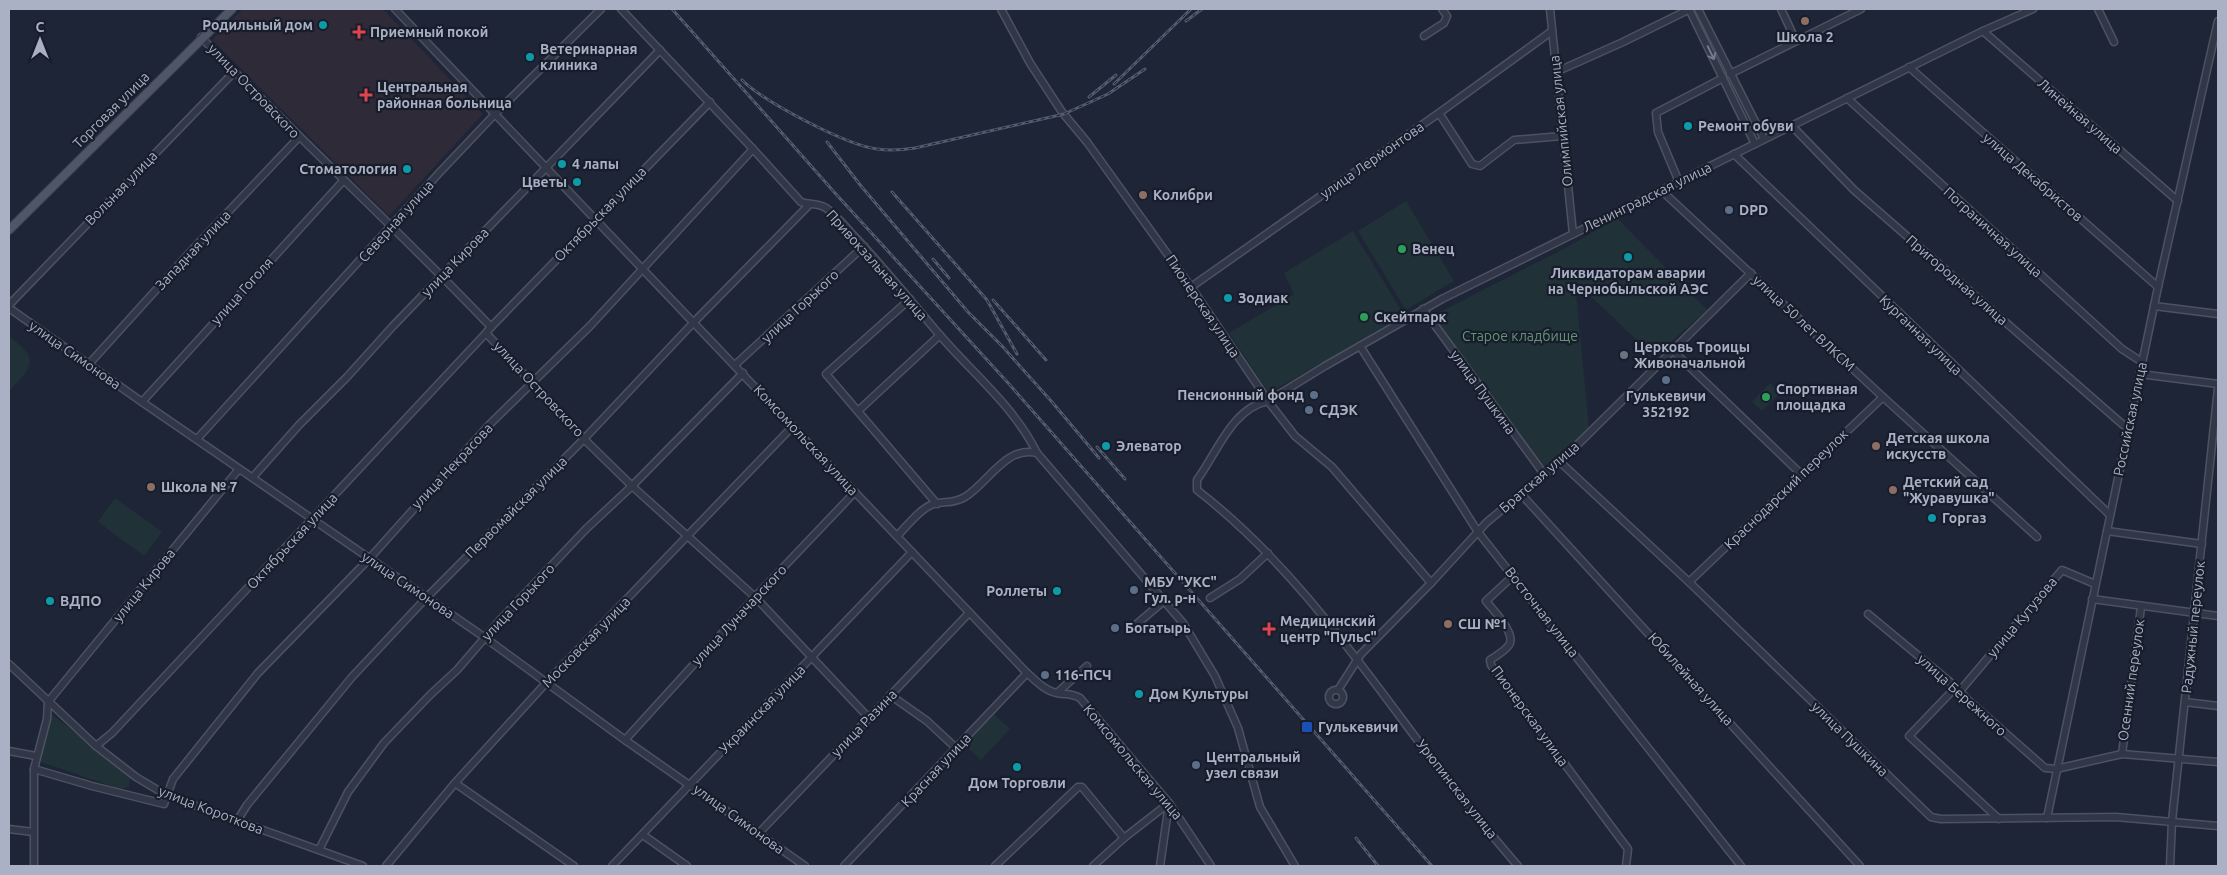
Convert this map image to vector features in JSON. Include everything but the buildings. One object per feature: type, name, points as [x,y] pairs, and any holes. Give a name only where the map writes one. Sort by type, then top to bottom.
[{"type":"main road","name":"Торговая улица","points":[[9,230],[201,37],[232,9]]},
{"type":"street","name":"Комсомольская улица","points":[[395,9],[1027,673],[1045,688],[1057,693],[1067,693],[1080,698],[1169,803],[1211,866]]},
{"type":"street","name":"Северная улица","points":[[197,439],[390,226],[495,114],[601,9]]},
{"type":"street","name":"Привокзальная улица","points":[[621,9],[754,149],[801,202],[809,205],[821,204],[864,246],[940,335],[1008,410],[1029,436],[1037,453],[1183,623],[1215,676],[1243,741],[1260,808],[1295,866]]},
{"type":"street","name":"Пионерская улица","points":[[1001,9],[1030,63],[1062,112],[1087,142],[1191,287],[1268,401],[1295,436],[1332,467],[1431,583]]},
{"type":"street","points":[[1424,36],[1446,20],[1447,16],[1442,9]]},
{"type":"street","name":"Олимпийская улица","points":[[1550,9],[1573,234]]},
{"type":"street","points":[[1556,72],[1690,9],[1755,144]]},
{"type":"street","points":[[1698,9],[1764,139]]},
{"type":"street","points":[[1781,9],[1796,41]]},
{"type":"street","points":[[1730,74],[1861,9]]},
{"type":"street","name":"Ленинградская улица","points":[[1268,401],[1422,309],[1909,67],[2033,9]]},
{"type":"street","points":[[2098,9],[2114,42]]},
{"type":"street","name":"Российская улица","points":[[2048,818],[2056,769],[2158,286],[2218,21]]},
{"type":"street","name":"улица Лермонтова","points":[[1191,287],[1439,113],[1552,31]]},
{"type":"street","name":"Линейная улица","points":[[1983,31],[2178,200]]},
{"type":"street","name":"улица Островского","points":[[201,37],[343,181],[442,275],[491,327],[486,333],[584,439],[632,486],[755,597],[868,717]]},
{"type":"street","name":"улица Кирова","points":[[253,477],[299,425],[660,50]]},
{"type":"street","name":"улица Декабристов","points":[[1909,67],[2158,286]]},
{"type":"street","name":"Вольная улица","points":[[9,306],[234,72]]},
{"type":"street","points":[[1678,182],[1658,132],[1656,113],[1723,78]]},
{"type":"street","name":"Пограничная улица","points":[[1847,98],[2122,349],[2142,362]]},
{"type":"street","name":"Октябрьская улица","points":[[491,327],[710,102]]},
{"type":"street","points":[[1439,113],[1472,164],[1480,166],[1514,140],[1562,136]]},
{"type":"street","name":"Пригородная улица","points":[[1792,126],[1854,190],[2129,430]]},
{"type":"street","name":"Западная улица","points":[[89,364],[193,249],[299,137]]},
{"type":"street","name":"улица Некрасова","points":[[166,796],[173,779],[258,672],[369,559],[447,470],[590,326],[754,149]]},
{"type":"street","name":"Курганная улица","points":[[1734,154],[2110,515]]},
{"type":"street","name":"улица Гоголя","points":[[142,402],[343,181]]},
{"type":"street","name":"улица 50 лет ВЛКСМ","points":[[1661,190],[1883,397],[2037,536]]},
{"type":"street","name":"Первомайская улица","points":[[237,822],[246,805],[352,677],[427,597],[584,439],[693,323],[809,205]]},
{"type":"street","name":"улица Горького","points":[[735,365],[864,246]]},
{"type":"street","name":"Братская улица","points":[[1338,690],[1358,660],[1478,532],[1560,462],[1751,273]]},
{"type":"street","points":[[910,299],[826,374],[937,504]]},
{"type":"street","name":"улица Симонова","points":[[9,306],[142,402],[484,637],[625,740],[805,866]]},
{"type":"street","points":[[2154,306],[2218,314]]},
{"type":"street","name":"улица Пушкина","points":[[1422,309],[1544,474]]},
{"type":"street","name":"Октябрьская улица","points":[[96,746],[112,733],[486,333]]},
{"type":"street","points":[[858,411],[940,335]]},
{"type":"street","name":"Восточная улица","points":[[1360,346],[1478,532],[1741,866]]},
{"type":"street","points":[[1672,350],[1802,475]]},
{"type":"street","name":"улица Горького","points":[[319,850],[348,792],[384,743],[457,670],[484,637],[586,529],[632,486],[743,373]]},
{"type":"street","points":[[2140,374],[2218,386]]},
{"type":"street","name":"Радужный переулок","points":[[2170,866],[2172,821],[2218,386]]},
{"type":"street","name":"Краснодарский переулок","points":[[1689,582],[1883,397]]},
{"type":"street","name":"Урюпинская улица","points":[[1268,401],[1258,403],[1242,414],[1197,480],[1196,490],[1239,524],[1268,553],[1337,632],[1464,802],[1518,866]]},
{"type":"street","name":"Московская улица","points":[[386,866],[455,783],[546,683],[793,426]]},
{"type":"street","points":[[897,536],[921,512],[931,505],[953,503],[966,496],[1004,462],[1019,452],[1028,450],[1037,453]]},
{"type":"street","name":"улица Пушкина","points":[[1560,462],[1689,582],[1931,817],[1941,819],[2116,817],[2218,826]]},
{"type":"street","name":"улица Кирова","points":[[48,702],[239,469]]},
{"type":"street","name":"улица Луначарского","points":[[625,740],[755,597],[855,492]]},
{"type":"street","name":"Юбилейная улица","points":[[1521,494],[1860,866]]},
{"type":"street","points":[[2107,531],[2202,544]]},
{"type":"street","name":"Украинская улица","points":[[612,866],[912,552]]},
{"type":"street","points":[[1210,598],[1240,578],[1268,553]]},
{"type":"street","name":"улица Кутузова","points":[[1999,818],[1909,736],[1958,689],[2062,570],[2095,584]]},
{"type":"street","name":"Пионерская улица","points":[[1514,576],[1486,600],[1509,630],[1511,638],[1510,644],[1490,660],[1491,665],[1628,849],[1626,866]]},
{"type":"street","points":[[2092,599],[2218,616]]},
{"type":"street","points":[[1133,627],[1164,601]]},
{"type":"street","name":"Осенний переулок","points":[[2122,754],[2141,607]]},
{"type":"street","name":"улица Разина","points":[[760,833],[868,717],[969,613]]},
{"type":"street","name":"улица Бережного","points":[[1868,614],[1958,689],[2044,768],[2056,769]]},
{"type":"street","name":"улица Короткова","points":[[9,664],[96,746],[136,777],[166,796],[363,866]]},
{"type":"street","points":[[1057,693],[1087,666]]},
{"type":"street","name":"Красная улица","points":[[844,866],[1027,673]]},
{"type":"street","points":[[890,695],[927,721],[956,748]]},
{"type":"street","points":[[34,866],[34,769],[47,719],[48,702]]},
{"type":"street","points":[[2185,702],[2218,706]]},
{"type":"street","points":[[9,751],[36,756]]},
{"type":"street","points":[[2056,769],[2122,754],[2218,762]]},
{"type":"street","points":[[34,769],[164,804],[166,796]]},
{"type":"street","points":[[455,783],[574,866]]},
{"type":"street","points":[[995,866],[1078,787],[1082,787],[1104,811],[1124,838]]},
{"type":"street","points":[[1092,866],[1169,803]]},
{"type":"street","points":[[1160,866],[1169,803]]},
{"type":"street","points":[[9,829],[33,832]]},
{"type":"street","points":[[644,834],[687,866]]},
{"type":"shaded area","name":"Центральная районная больница","points":[[243,9],[383,9],[483,114],[389,216],[212,40]]},
{"type":"green space","name":"Венец","points":[[1406,201],[1454,281],[1406,310],[1358,231]]},
{"type":"green space","name":"Старое кладбище","points":[[1617,218],[1707,310],[1654,357],[1575,281],[1589,428],[1556,463],[1546,468],[1432,316],[1571,245]]},
{"type":"green space","points":[[1353,231],[1404,315],[1269,393],[1229,333],[1294,294],[1284,273]]},
{"type":"green space","points":[[9,337],[26,351],[30,363],[23,376],[9,391]]},
{"type":"green space","name":"Спортивная площадка","points":[[1770,383],[1780,393],[1762,411],[1752,402]]},
{"type":"green space","points":[[115,498],[162,532],[144,556],[98,522]]},
{"type":"green space","points":[[49,712],[130,775],[129,787],[120,789],[38,761]]},
{"type":"green space","points":[[993,713],[1010,729],[981,760],[964,744]]},
{"type":"railway","points":[[672,9],[835,193],[1009,384],[1432,866]]},
{"type":"railway","points":[[1114,84],[1191,9]]},
{"type":"railway","points":[[1186,21],[1202,9]]},
{"type":"railway","points":[[742,80],[768,100],[826,131],[863,146],[896,150],[915,148],[1064,114],[1108,94],[1145,69]]},
{"type":"railway","points":[[1089,97],[1116,75]]},
{"type":"railway","points":[[827,142],[861,186],[968,312],[1002,346],[1099,458]]},
{"type":"railway","points":[[892,192],[987,300],[1017,354]]},
{"type":"railway","points":[[933,259],[949,278]]},
{"type":"railway","points":[[993,300],[1046,360]]},
{"type":"railway","points":[[1097,447],[1125,479]]},
{"type":"railway","points":[[1356,838],[1378,866]]},
{"type":"place","name":"Школа 2","points":[[1805,21]]},
{"type":"place","name":"Родильный дом","points":[[323,25]]},
{"type":"place","name":"Приемный покой","points":[[359,32]]},
{"type":"place","name":"Ветеринарная клиника","points":[[530,57]]},
{"type":"place","name":"Центральная районная больница","points":[[366,95]]},
{"type":"place","name":"Ремонт обуви","points":[[1688,126]]},
{"type":"place","name":"4 лапы","points":[[562,164]]},
{"type":"place","name":"Стоматология","points":[[407,169]]},
{"type":"place","name":"Цветы","points":[[577,182]]},
{"type":"place","name":"Колибри","points":[[1143,195]]},
{"type":"place","name":"DPD","points":[[1729,210]]},
{"type":"place","name":"Венец","points":[[1402,249]]},
{"type":"place","name":"Ликвидаторам аварии на Чернобыльской АЭС","points":[[1628,257]]},
{"type":"place","name":"Зодиак","points":[[1228,298]]},
{"type":"place","name":"Скейтпарк","points":[[1364,317]]},
{"type":"place","name":"Церковь Троицы Живоначальной","points":[[1624,355]]},
{"type":"place","name":"Гулькевичи 352192","points":[[1666,380]]},
{"type":"place","name":"Пенсионный фонд","points":[[1314,395]]},
{"type":"place","name":"Спортивная площадка","points":[[1766,397]]},
{"type":"place","name":"СДЭК","points":[[1309,410]]},
{"type":"place","name":"Элеватор","points":[[1106,446]]},
{"type":"place","name":"Детская школа искусств","points":[[1876,446]]},
{"type":"place","name":"Школа № 7","points":[[151,487]]},
{"type":"place","name":"Детский сад \"Журавушка\"","points":[[1893,490]]},
{"type":"place","name":"Горгаз","points":[[1932,518]]},
{"type":"place","name":"МБУ \"УКС\" Гул. р-н","points":[[1134,590]]},
{"type":"place","name":"Роллеты","points":[[1057,591]]},
{"type":"place","name":"ВДПО","points":[[50,601]]},
{"type":"place","name":"СШ №1","points":[[1448,624]]},
{"type":"place","name":"Богатырь","points":[[1115,628]]},
{"type":"place","name":"Медицинский центр \"Пульс\"","points":[[1269,629]]},
{"type":"place","name":"116-ПСЧ","points":[[1045,675]]},
{"type":"place","name":"Дом Культуры","points":[[1139,694]]},
{"type":"place","name":"Гулькевичи","points":[[1307,727]]},
{"type":"place","name":"Центральный узел связи","points":[[1196,765]]},
{"type":"place","name":"Дом Торговли","points":[[1017,767]]}]
